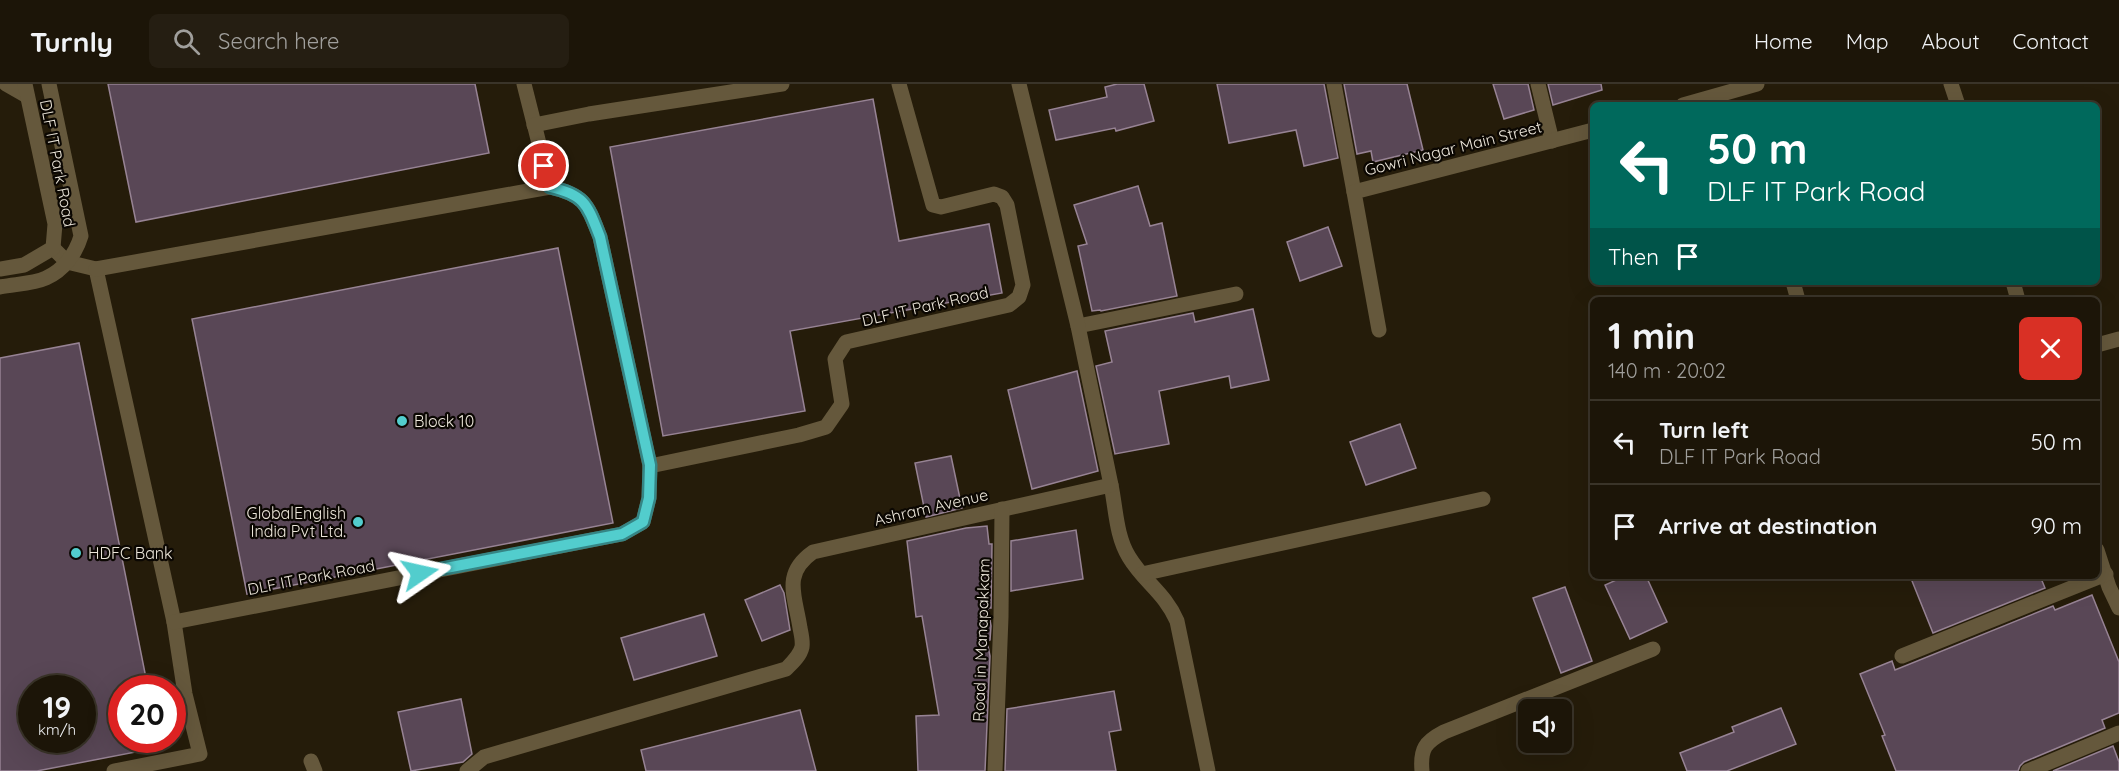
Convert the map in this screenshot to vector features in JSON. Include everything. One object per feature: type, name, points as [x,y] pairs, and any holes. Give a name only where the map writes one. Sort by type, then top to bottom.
[{"type":"street","points":[[6,84],[26,90]]},
{"type":"street","name":"DLF IT Park Road","points":[[0,287],[46,278],[67,262],[76,251],[81,236],[48,84]]},
{"type":"street","points":[[67,262],[96,268],[550,187],[524,84]]},
{"type":"street","points":[[534,124],[782,84]]},
{"type":"street","name":"DLF IT Park Road","points":[[650,465],[799,435],[826,427],[842,404],[835,359],[846,342],[1009,305],[1019,297],[1023,285],[1007,206],[1002,197],[994,194],[941,207],[933,205],[899,84]]},
{"type":"street","points":[[1019,84],[1078,326],[1121,538],[1129,557],[1170,605],[1177,621],[1209,771]]},
{"type":"street","points":[[1334,84],[1354,192]]},
{"type":"street","points":[[1538,84],[1552,141]]},
{"type":"street","points":[[1692,102],[1738,87],[1757,84]]},
{"type":"street","points":[[1951,84],[1957,102]]},
{"type":"street","points":[[1738,87],[1742,102]]},
{"type":"street","name":"DLF IT Park Road","points":[[26,90],[55,224],[53,248],[67,262]]},
{"type":"street","name":"Gowri Nagar Main Street","points":[[1379,330],[1354,192],[1590,131]]},
{"type":"street","name":"DLF IT Park Road","points":[[174,622],[622,534],[643,522],[649,498],[650,465],[600,237],[589,208],[570,192],[550,187]]},
{"type":"street","name":"DLF IT Park Road","points":[[0,269],[24,265],[53,248]]},
{"type":"street","points":[[96,268],[174,622],[185,694],[200,754],[114,771]]},
{"type":"street","points":[[1078,326],[1236,294]]},
{"type":"street","points":[[2100,344],[2119,339]]},
{"type":"street","name":"Ashram Avenue","points":[[467,771],[484,757],[786,669],[796,659],[802,646],[793,582],[795,570],[800,561],[813,552],[1112,485]]},
{"type":"street","points":[[1142,574],[1483,499]]},
{"type":"street","name":"Road in Manapakkam","points":[[995,771],[1001,617],[1002,509]]},
{"type":"street","points":[[2100,557],[2119,608]]},
{"type":"street","points":[[1902,656],[2111,583]]},
{"type":"street","points":[[1422,771],[1421,752],[1437,735],[1653,649]]},
{"type":"street","points":[[2028,771],[2119,733]]},
{"type":"building","points":[[108,84],[475,84],[489,153],[136,222]]},
{"type":"building","points":[[1117,84],[1144,84],[1154,121],[1116,131],[1115,128],[1056,140],[1049,110],[1107,97],[1105,87]]},
{"type":"building","points":[[1217,84],[1324,84],[1338,158],[1304,166],[1296,130],[1229,143]]},
{"type":"building","points":[[1344,84],[1407,84],[1423,150],[1373,162],[1371,151],[1357,154]]},
{"type":"building","points":[[1493,84],[1528,84],[1534,110],[1504,119]]},
{"type":"building","points":[[1548,84],[1601,84],[1602,90],[1553,105]]},
{"type":"building","points":[[873,99],[899,241],[989,224],[1002,293],[790,331],[805,411],[663,436],[610,147]]},
{"type":"building","points":[[1138,186],[1150,226],[1162,223],[1177,296],[1092,311],[1078,246],[1087,244],[1074,205]]},
{"type":"building","points":[[1328,227],[1342,266],[1300,281],[1287,242]]},
{"type":"building","name":"Block 10","points":[[558,248],[613,523],[247,594],[192,319]]},
{"type":"building","points":[[1253,309],[1269,380],[1231,388],[1229,376],[1159,391],[1169,444],[1115,454],[1096,366],[1112,362],[1105,331],[1193,313],[1195,322]]},
{"type":"building","points":[[79,343],[145,675],[108,675],[108,753],[131,753],[37,771],[0,771],[0,358]]},
{"type":"building","points":[[1077,371],[1098,471],[1032,489],[1008,390]]},
{"type":"building","points":[[1400,424],[1416,468],[1366,485],[1350,442]]},
{"type":"building","points":[[951,456],[962,508],[926,517],[915,463]]},
{"type":"building","points":[[987,526],[989,544],[992,544],[991,608],[988,608],[991,626],[990,640],[987,641],[990,656],[985,771],[918,771],[916,716],[939,715],[922,616],[916,617],[907,541],[966,528]]},
{"type":"building","points":[[1076,530],[1083,579],[1011,591],[1011,541]]},
{"type":"building","points":[[1618,579],[1647,579],[1667,622],[1630,639],[1605,585]]},
{"type":"building","points":[[1911,579],[2041,579],[2045,588],[1933,633]]},
{"type":"building","points":[[780,585],[784,593],[790,630],[762,641],[745,600]]},
{"type":"building","points":[[1565,587],[1592,661],[1561,673],[1533,598]]},
{"type":"building","points":[[2092,595],[2119,662],[2119,713],[2102,720],[2105,728],[2024,762],[2018,771],[1896,771],[1882,736],[1885,735],[1860,674],[1892,661],[1895,670],[2053,606],[2055,610]]},
{"type":"building","points":[[704,614],[717,656],[634,680],[621,638]]},
{"type":"building","points":[[1114,691],[1121,730],[1109,732],[1116,771],[1005,771],[1007,709]]},
{"type":"building","points":[[461,699],[472,754],[463,762],[411,771],[398,712]]},
{"type":"building","points":[[1781,708],[1796,744],[1727,771],[1687,771],[1680,753],[1734,732],[1732,727]]},
{"type":"building","points":[[800,710],[816,771],[646,771],[641,750]]},
{"type":"building","points":[[2113,746],[2119,762],[2119,771],[2053,771]]},
{"type":"place","name":"Block 10","points":[[402,421]]},
{"type":"place","name":"GlobalEnglish India Pvt Ltd.","points":[[358,522]]},
{"type":"place","name":"HDFC Bank","points":[[76,553]]},
{"type":"route","points":[[420,573],[622,534],[643,522],[649,498],[650,465],[600,237],[589,208],[570,192],[550,187],[544,166]]}]
